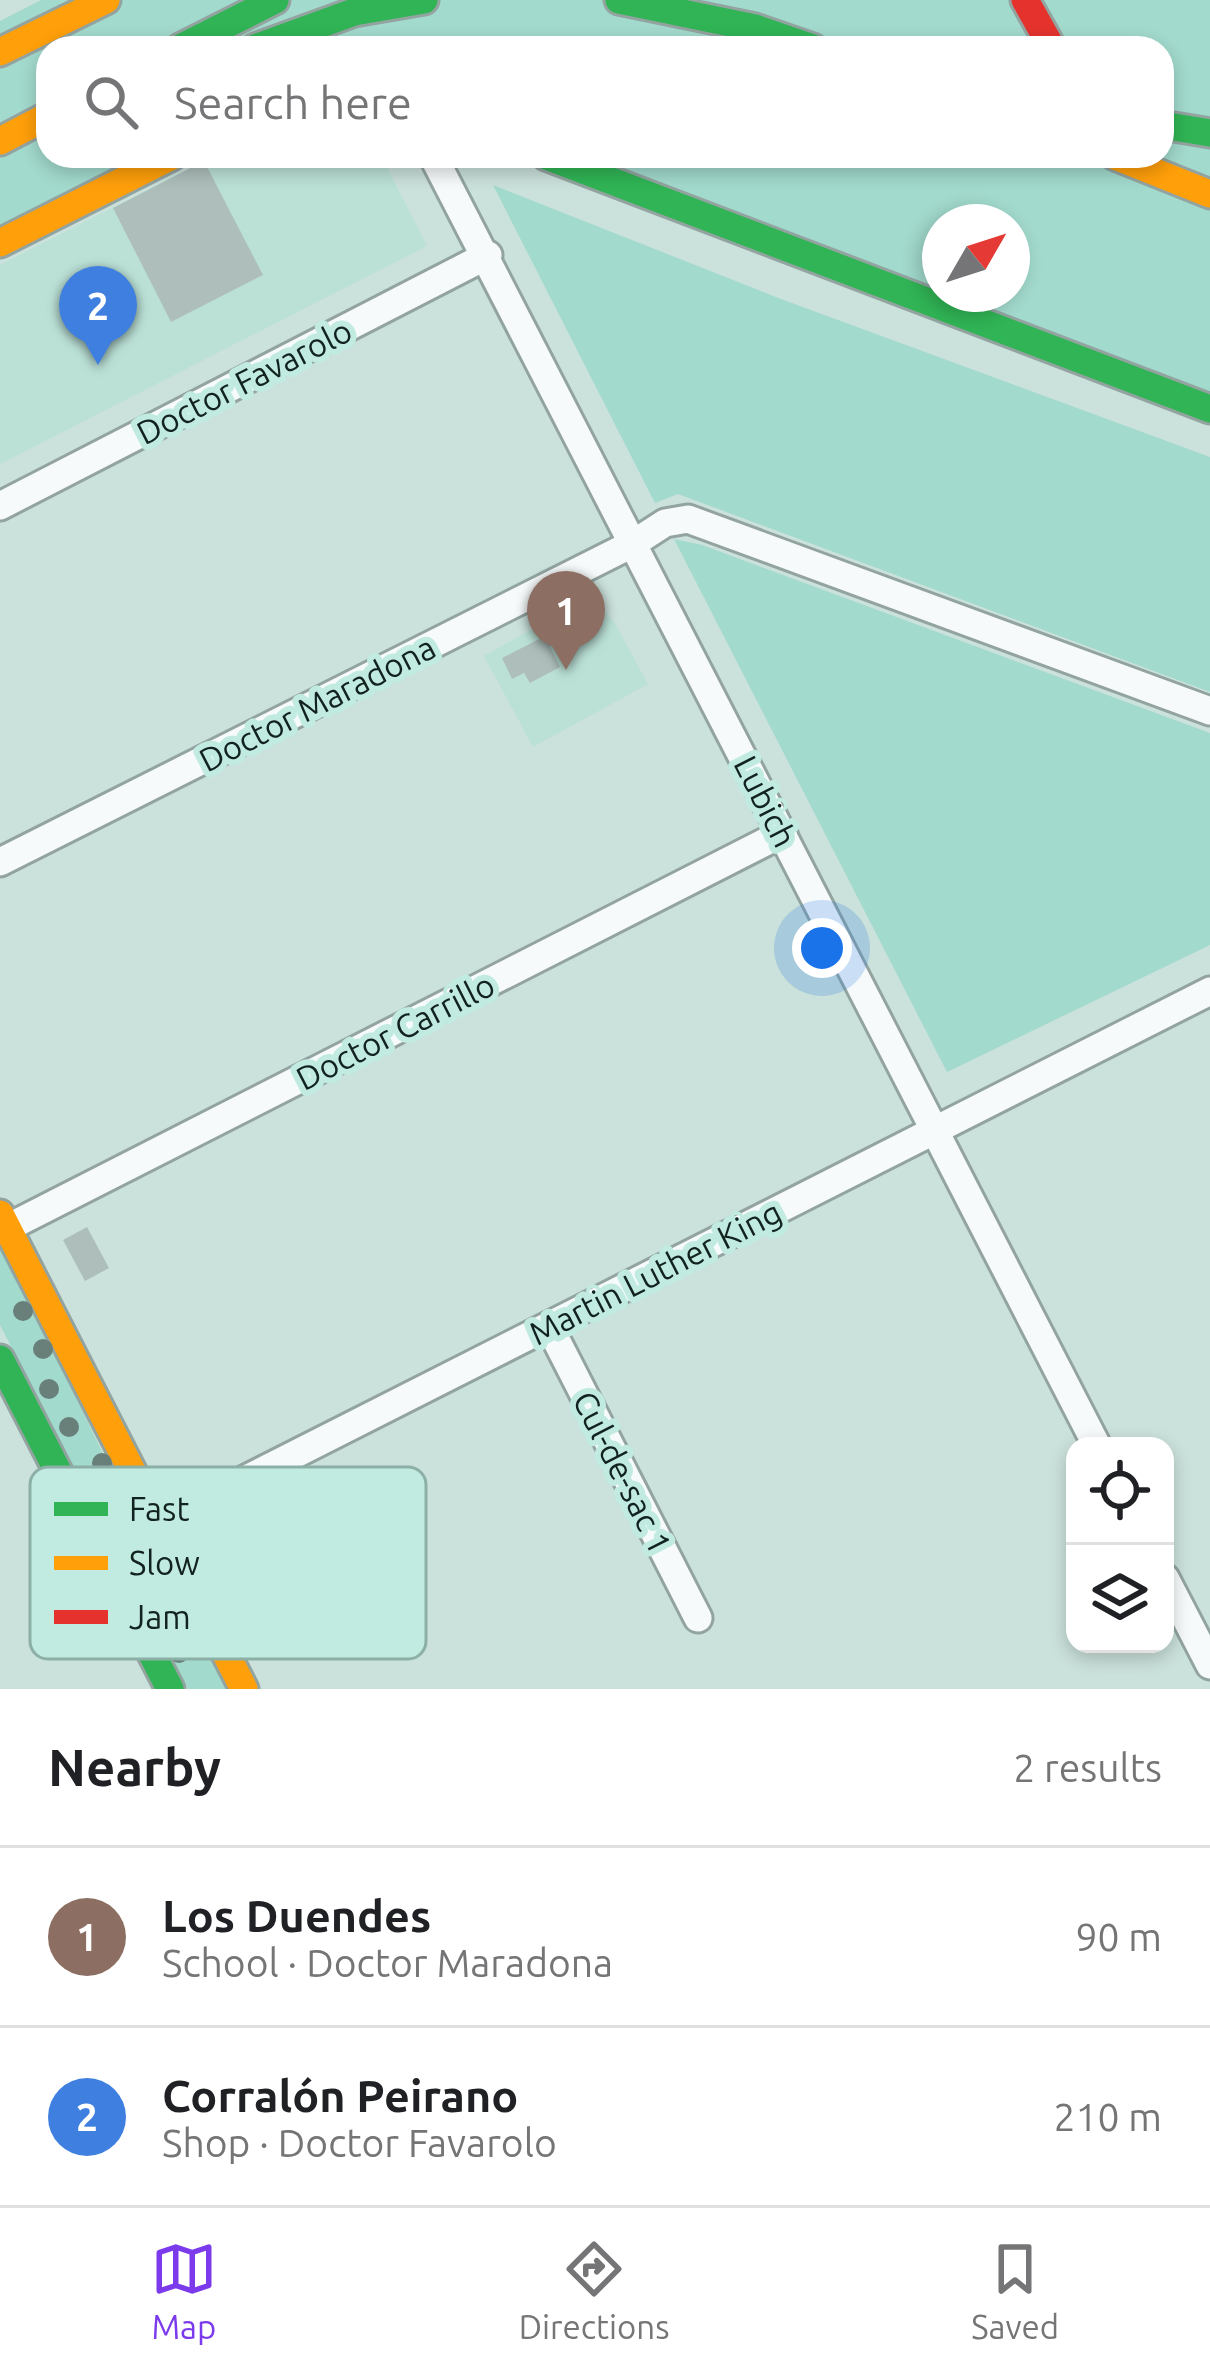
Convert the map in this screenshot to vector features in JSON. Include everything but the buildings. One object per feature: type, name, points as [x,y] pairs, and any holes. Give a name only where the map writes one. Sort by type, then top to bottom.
[{"type":"main road","points":[[0,52],[106,0]]},
{"type":"main road","points":[[183,36],[235,0]]},
{"type":"main road","points":[[204,36],[275,0]]},
{"type":"main road","points":[[243,36],[316,0]]},
{"type":"main road","points":[[288,36],[354,12],[424,0]]},
{"type":"main road","points":[[619,0],[778,36]]},
{"type":"main road","points":[[1025,0],[1045,36]]},
{"type":"main road","points":[[0,141],[36,122]]},
{"type":"main road","points":[[1174,126],[1210,134]]},
{"type":"main road","points":[[0,160],[36,141]]},
{"type":"main road","points":[[0,243],[148,168]]},
{"type":"main road","points":[[577,168],[1210,409]]},
{"type":"main road","points":[[1145,168],[1210,194]]},
{"type":"main road","points":[[4,1221],[129,1467]]},
{"type":"main road","points":[[0,1359],[56,1467]]},
{"type":"main road","points":[[155,1659],[170,1689]]},
{"type":"main road","points":[[228,1659],[244,1689]]},
{"type":"street","name":"Lubich","points":[[440,168],[1092,1437]]},
{"type":"street","name":"Doctor Favarolo","points":[[0,506],[488,255]]},
{"type":"street","name":"Doctor Maradona","points":[[0,862],[634,543],[665,523],[688,519],[1210,711]]},
{"type":"street","name":"Doctor Carrillo","points":[[4,1221],[783,833]]},
{"type":"street","name":"Martin Luther King","points":[[269,1467],[1210,991]]},
{"type":"street","name":"Cul-de-sac 1","points":[[549,1326],[698,1618]]},
{"type":"street","points":[[1174,1595],[1210,1665]]},
{"type":"shaded area","points":[[41,0],[1210,0],[1210,409],[955,312],[1030,312],[1030,204],[922,204],[922,299],[577,168],[1174,168],[1174,36],[36,36],[36,168],[148,168],[0,243],[0,21]]},
{"type":"shaded area","points":[[190,168],[387,168],[427,246],[0,464],[0,265]]},
{"type":"shaded area","points":[[493,185],[781,299],[1210,457],[1210,692],[678,494],[655,503]]},
{"type":"shaded area","points":[[674,539],[702,545],[1210,733],[1210,945],[947,1072]]},
{"type":"shaded area","points":[[581,602],[598,606],[613,620],[648,684],[533,747],[484,656]]},
{"type":"shaded area","points":[[0,1239],[109,1467],[73,1467],[0,1325]]},
{"type":"shaded area","points":[[173,1659],[215,1659],[232,1689],[188,1689]]},
{"type":"traffic: fast","points":[[204,36],[275,0]]},
{"type":"traffic: fast","points":[[288,36],[354,12],[424,0]]},
{"type":"traffic: fast","points":[[619,0],[778,36]]},
{"type":"traffic: fast","points":[[1174,127],[1210,133]]},
{"type":"traffic: fast","points":[[577,168],[1210,409]]},
{"type":"traffic: fast","points":[[0,1359],[56,1467]]},
{"type":"traffic: fast","points":[[155,1659],[170,1689]]},
{"type":"traffic: slow","points":[[0,52],[106,0]]},
{"type":"traffic: slow","points":[[0,141],[36,122]]},
{"type":"traffic: slow","points":[[0,243],[148,168]]},
{"type":"traffic: slow","points":[[1145,168],[1210,194]]},
{"type":"traffic: slow","points":[[0,1214],[130,1467]]},
{"type":"traffic: slow","points":[[229,1659],[244,1689]]},
{"type":"traffic: jam","points":[[1025,0],[1045,36]]},
{"type":"place","name":"Corralón Peirano","points":[[98,365]]},
{"type":"place","name":"Los Duendes","points":[[566,670]]}]
